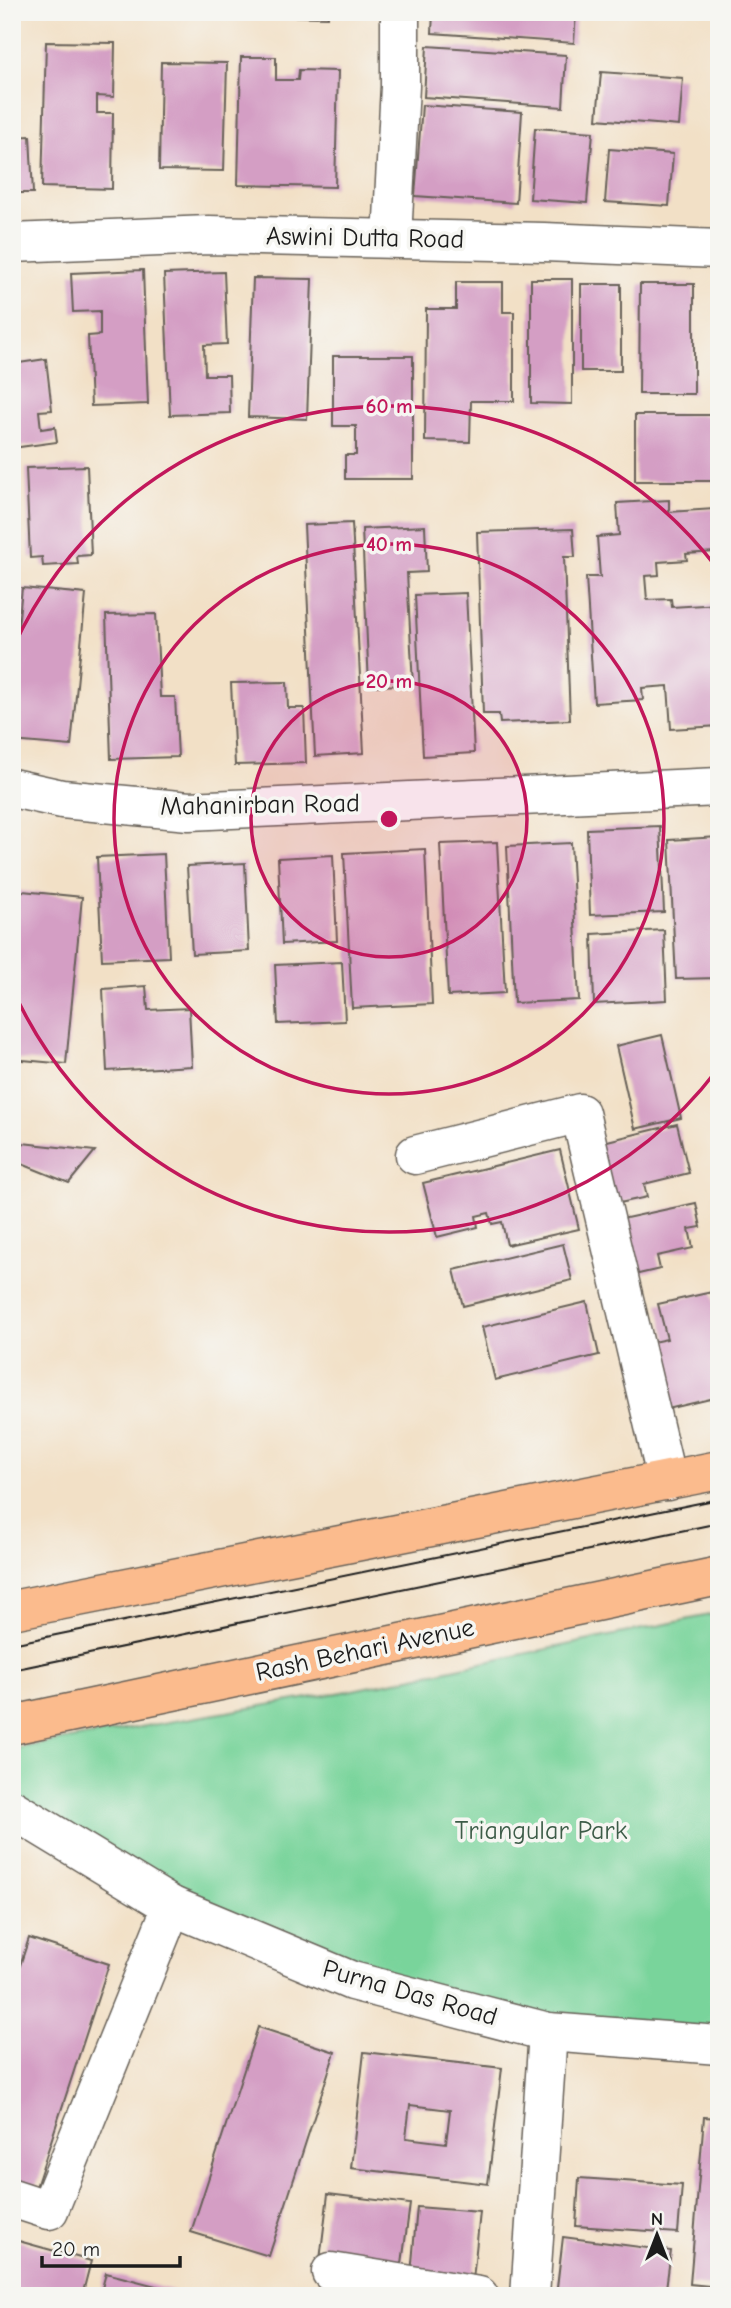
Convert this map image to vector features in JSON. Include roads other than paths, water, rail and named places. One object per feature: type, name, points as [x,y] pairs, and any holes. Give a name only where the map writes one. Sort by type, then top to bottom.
[{"type":"main road","points":[[12,1610],[719,1470]]},
{"type":"main road","name":"Rash Behari Avenue","points":[[12,1725],[719,1576]]},
{"type":"street","points":[[392,238],[400,86],[400,12]]},
{"type":"street","name":"Aswini Dutta Road","points":[[12,243],[209,234],[719,248]]},
{"type":"street","name":"Mahanirban Road","points":[[12,788],[62,799],[189,811],[719,787]]},
{"type":"street","points":[[415,1155],[580,1113],[667,1481]]},
{"type":"street","name":"Purna Das Road","points":[[12,1810],[172,1906],[352,1981],[548,2032],[719,2045]]},
{"type":"street","points":[[12,2199],[49,2210],[172,1906]]},
{"type":"street","points":[[530,2296],[548,2032]]},
{"type":"street","points":[[331,2272],[479,2296]]},
{"type":"tram line","points":[[12,1644],[719,1499]]},
{"type":"tram line","points":[[12,1670],[719,1523]]},
{"type":"park label","name":"Triangular Park","points":[[541,1831]]}]
